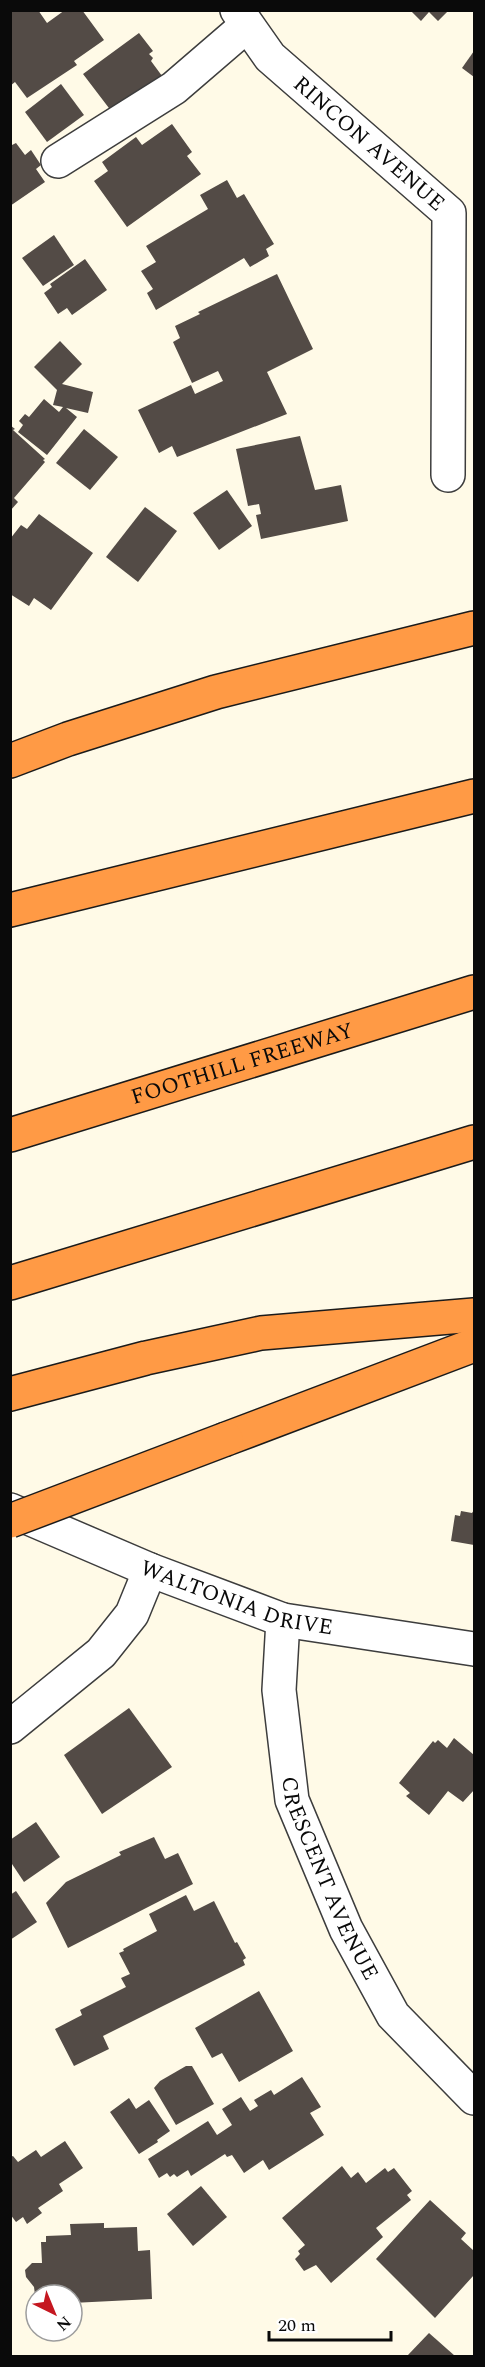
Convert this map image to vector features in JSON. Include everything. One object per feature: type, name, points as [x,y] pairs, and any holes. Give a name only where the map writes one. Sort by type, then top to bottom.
[{"type":"highway","points":[[10,760],[216,692],[474,628]]},
{"type":"highway","points":[[10,910],[474,796]]},
{"type":"highway","name":"FOOTHILL FREEWAY","points":[[10,1136],[474,992]]},
{"type":"highway","points":[[10,1283],[474,1142]]},
{"type":"highway","points":[[10,1394],[146,1358],[261,1333],[474,1315]]},
{"type":"highway","points":[[10,1521],[474,1344]]},
{"type":"street","points":[[58,161],[174,88],[241,18]]},
{"type":"street","name":"RINCON AVENUE","points":[[241,18],[270,57],[462,218],[448,475]]},
{"type":"street","name":"WALTONIA DRIVE","points":[[10,1510],[150,1570],[284,1620],[474,1649]]},
{"type":"street","points":[[10,1726],[101,1653],[132,1614],[150,1570]]},
{"type":"street","name":"CRESCENT AVENUE","points":[[284,1620],[279,1690],[292,1800],[346,1929],[393,2015],[474,2098]]},
{"type":"building","points":[[10,10],[38,10],[47,23],[65,10],[82,10],[104,40],[74,61],[77,65],[27,98],[15,82],[10,86]]},
{"type":"building","points":[[410,10],[449,10],[438,21],[429,12],[421,21]]},
{"type":"building","points":[[139,33],[153,51],[149,54],[153,58],[151,61],[165,80],[115,116],[83,74]]},
{"type":"building","points":[[474,51],[474,77],[462,68]]},
{"type":"building","points":[[61,84],[84,115],[47,142],[25,112]]},
{"type":"building","points":[[172,124],[192,152],[187,156],[201,174],[127,227],[94,181],[108,171],[102,162],[136,137],[142,145]]},
{"type":"building","points":[[10,143],[12,145],[16,143],[25,155],[31,150],[41,165],[36,169],[45,182],[10,206]]},
{"type":"building","points":[[227,180],[237,198],[244,194],[274,244],[266,249],[269,256],[250,267],[244,258],[156,310],[147,293],[153,289],[141,271],[156,262],[146,246],[208,209],[200,195]]},
{"type":"building","points":[[54,235],[74,265],[43,286],[22,258]]},
{"type":"building","points":[[85,259],[107,290],[72,315],[67,308],[58,314],[44,293],[52,287],[50,284]]},
{"type":"building","points":[[277,274],[313,349],[267,372],[287,414],[177,457],[172,446],[159,453],[138,410],[191,385],[195,394],[223,381],[218,371],[192,383],[173,342],[180,338],[175,326],[200,314],[198,312]]},
{"type":"building","points":[[60,341],[82,364],[62,384],[93,392],[88,413],[66,408],[77,417],[47,455],[18,432],[23,425],[19,421],[25,414],[29,417],[44,399],[59,412],[63,407],[53,405],[57,390],[34,367]]},
{"type":"building","points":[[10,425],[45,459],[43,460],[45,462],[14,498],[18,502],[10,511]]},
{"type":"building","points":[[84,429],[118,457],[90,490],[56,463]]},
{"type":"building","points":[[300,436],[315,490],[341,485],[348,521],[261,539],[256,515],[261,514],[259,504],[248,506],[236,449]]},
{"type":"building","points":[[227,490],[252,526],[219,550],[193,513]]},
{"type":"building","points":[[145,507],[177,531],[138,582],[106,557]]},
{"type":"building","points":[[39,514],[93,553],[51,610],[34,598],[29,606],[10,594],[10,539],[21,525],[27,529]]},
{"type":"building","points":[[474,1510],[474,1545],[451,1541],[455,1515],[460,1516],[461,1511],[472,1513]]},
{"type":"building","points":[[129,1708],[172,1767],[102,1814],[64,1755]]},
{"type":"building","points":[[454,1738],[474,1755],[474,1790],[463,1802],[448,1791],[429,1815],[406,1796],[410,1793],[399,1783],[433,1741],[435,1743],[438,1740],[447,1748]]},
{"type":"building","points":[[36,1822],[60,1857],[24,1882],[10,1861],[10,1840]]},
{"type":"building","points":[[154,1837],[165,1859],[178,1853],[193,1884],[68,1948],[46,1903],[66,1882],[121,1855],[119,1852]]},
{"type":"building","points":[[16,1891],[37,1922],[10,1940],[10,1895]]},
{"type":"building","points":[[186,1895],[194,1911],[214,1901],[235,1943],[237,1942],[246,1958],[243,1960],[245,1965],[103,2036],[109,2049],[74,2066],[55,2029],[82,2015],[80,2010],[126,1987],[121,1978],[130,1974],[119,1953],[157,1931],[149,1914]]},
{"type":"building","points":[[259,1991],[293,2051],[239,2082],[222,2053],[212,2058],[195,2028]]},
{"type":"building","points":[[186,2066],[192,2066],[214,2104],[176,2125],[154,2088],[160,2081]]},
{"type":"building","points":[[302,2077],[321,2107],[310,2113],[324,2135],[269,2170],[263,2160],[244,2173],[232,2155],[227,2157],[225,2154],[191,2176],[188,2170],[177,2177],[174,2174],[170,2177],[167,2173],[159,2178],[148,2159],[208,2121],[217,2135],[232,2125],[222,2109],[241,2097],[250,2111],[258,2106],[254,2100],[271,2090],[274,2095]]},
{"type":"building","points":[[129,2098],[136,2109],[149,2100],[170,2131],[139,2154],[110,2112]]},
{"type":"building","points":[[65,2141],[83,2168],[59,2184],[63,2191],[38,2208],[42,2213],[27,2224],[23,2217],[16,2222],[10,2214],[10,2157],[13,2156],[18,2162],[36,2150],[41,2157]]},
{"type":"building","points":[[342,2166],[351,2178],[358,2172],[366,2183],[385,2168],[388,2172],[394,2168],[412,2191],[407,2195],[411,2200],[376,2228],[383,2237],[331,2283],[316,2265],[304,2271],[295,2259],[300,2254],[298,2251],[305,2245],[282,2218]]},
{"type":"building","points":[[201,2186],[227,2217],[193,2246],[167,2214]]},
{"type":"building","points":[[430,2200],[466,2233],[461,2239],[474,2251],[474,2275],[435,2318],[376,2259]]},
{"type":"building","points":[[104,2223],[104,2228],[137,2227],[138,2251],[150,2250],[152,2299],[84,2302],[84,2283],[31,2283],[26,2277],[25,2270],[32,2263],[42,2263],[41,2242],[46,2242],[46,2236],[71,2235],[70,2224]]},
{"type":"building","points":[[429,2333],[455,2356],[407,2356]]}]
